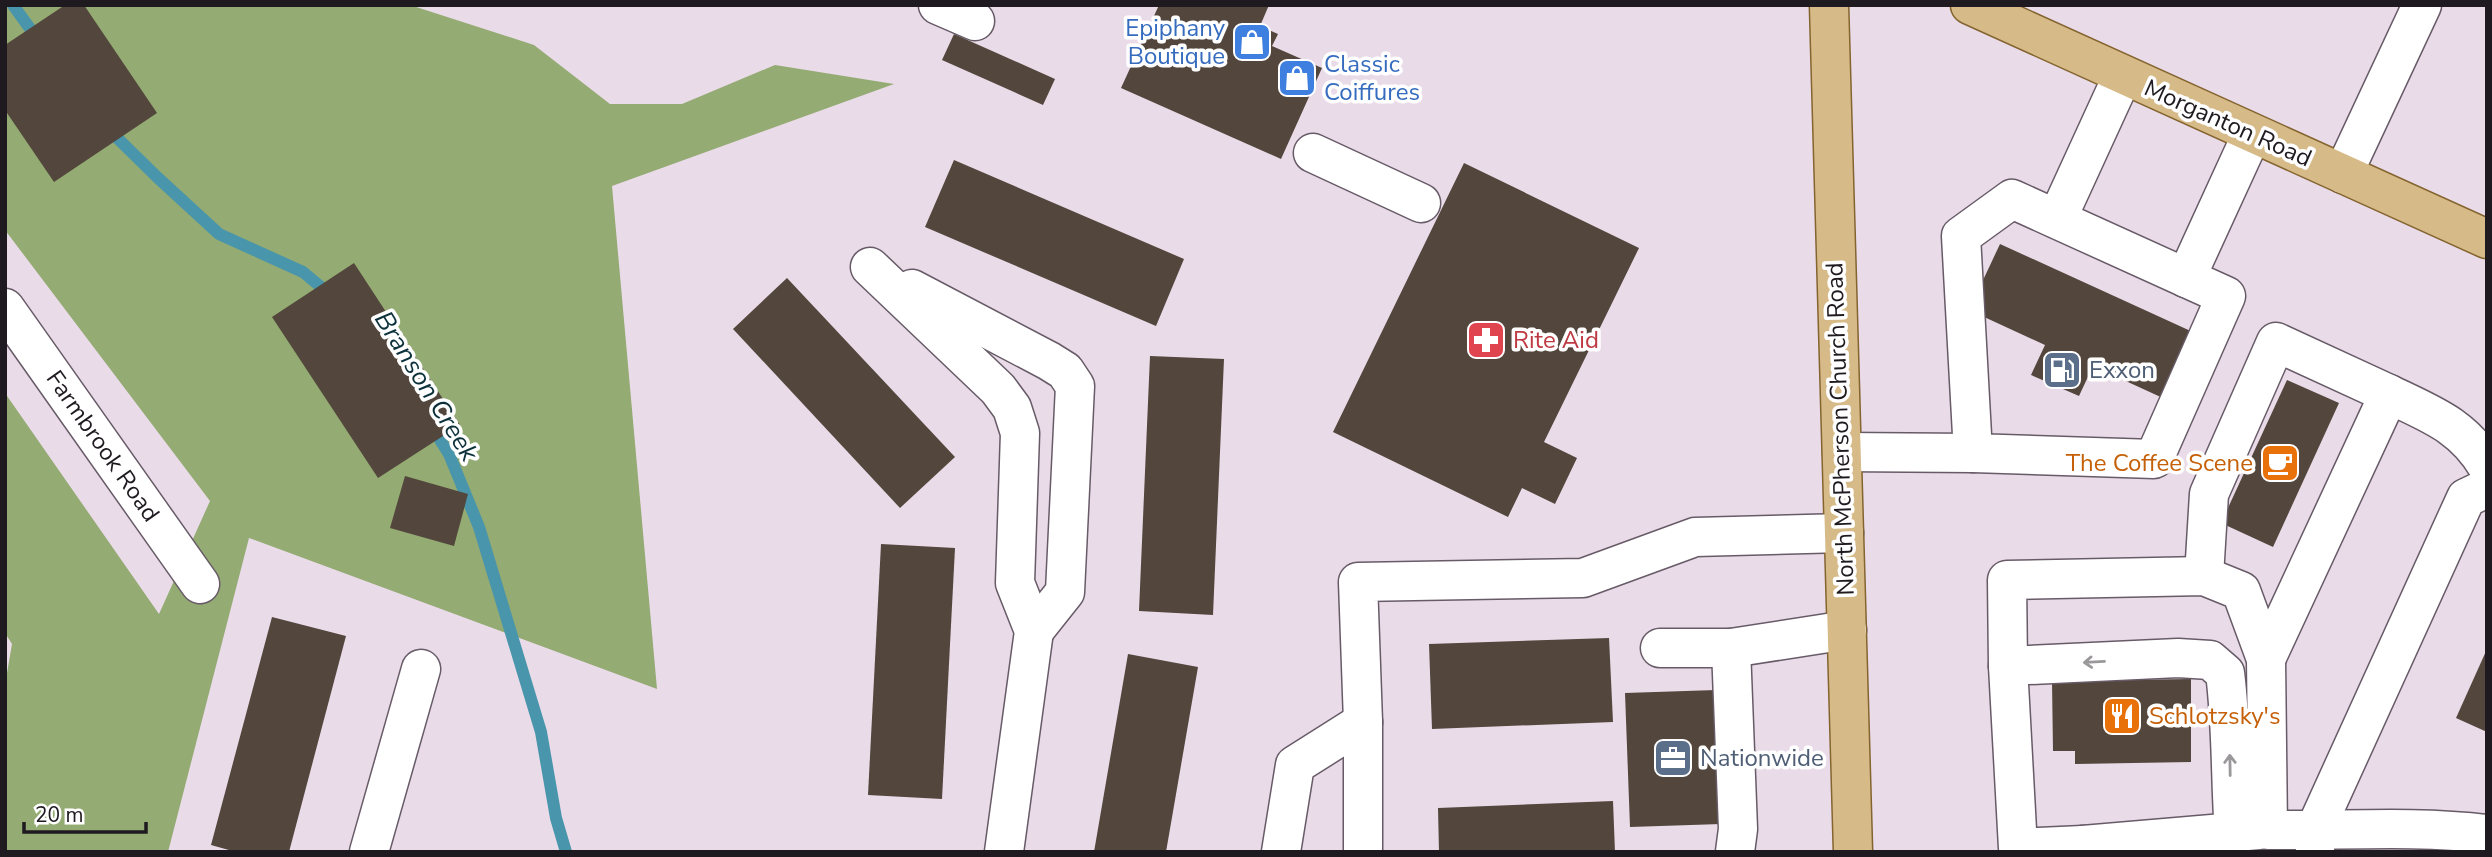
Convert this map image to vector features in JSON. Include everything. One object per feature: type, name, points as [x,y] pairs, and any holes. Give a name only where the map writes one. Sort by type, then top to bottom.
[{"type":"main road","name":"North McPherson Church Road","points":[[1829,5],[1853,852]]},
{"type":"main road","name":"Morganton Road","points":[[1984,8],[2123,75],[2487,239]]},
{"type":"street","points":[[938,5],[975,21]]},
{"type":"street","points":[[2343,174],[2422,5]]},
{"type":"street","points":[[2057,219],[2123,75]]},
{"type":"street","points":[[2186,278],[2252,134]]},
{"type":"street","points":[[1313,153],[1421,203]]},
{"type":"street","points":[[1842,452],[2154,459],[2226,296],[2012,199],[1961,236],[1973,453]]},
{"type":"street","points":[[1004,852],[1034,632],[1015,583],[1020,433],[1012,408],[998,389],[870,267],[1049,361],[1065,371],[1075,386],[1065,592],[1034,632]]},
{"type":"street","name":"Farmbrook Road","points":[[5,307],[200,584]]},
{"type":"street","points":[[2204,576],[2209,494],[2276,342],[2446,422],[2477,449],[2487,466]]},
{"type":"street","points":[[2251,831],[2266,659],[2389,394]]},
{"type":"street","points":[[2315,841],[2466,498],[2487,488]]},
{"type":"street","points":[[1363,852],[1363,722],[1358,582],[1583,578],[1695,537],[1844,533]]},
{"type":"street","points":[[2266,659],[2241,590],[2204,576],[2007,580],[2008,666],[2018,848],[2083,848],[2251,831],[2315,841],[2384,827],[2487,834]]},
{"type":"street","points":[[1660,649],[1731,648],[1847,630]]},
{"type":"street","points":[[1731,648],[1738,829],[1735,852]]},
{"type":"street","points":[[2008,666],[2178,658],[2210,660],[2225,673],[2230,785],[2251,831]]},
{"type":"street","points":[[369,852],[421,669]]},
{"type":"street","points":[[1281,852],[1295,765],[1363,722]]},
{"type":"green space","points":[[5,5],[410,5],[534,45],[610,104],[682,104],[775,65],[894,84],[612,186],[657,689],[249,538],[168,852],[5,852],[5,685],[12,644],[5,633],[5,393],[159,614],[210,501],[5,230]]},
{"type":"building","points":[[65,5],[84,5],[157,113],[54,182],[5,110],[5,45]]},
{"type":"building","points":[[1159,5],[1269,5],[1260,26],[1278,34],[1272,46],[1322,68],[1281,159],[1121,88]]},
{"type":"building","points":[[954,34],[1055,79],[1043,105],[942,60]]},
{"type":"building","points":[[954,160],[1184,259],[1156,326],[925,227]]},
{"type":"building","name":"Rite Aid","points":[[1464,163],[1639,248],[1544,442],[1577,458],[1555,504],[1522,488],[1508,517],[1333,432]]},
{"type":"building","points":[[2000,244],[2195,333],[2165,399],[2093,366],[2079,396],[2031,375],[2045,345],[1969,310]]},
{"type":"building","points":[[354,263],[460,425],[378,478],[272,317]]},
{"type":"building","points":[[787,278],[955,457],[900,508],[733,329]]},
{"type":"building","points":[[1150,356],[1224,359],[1213,615],[1139,611]]},
{"type":"building","name":"The Coffee Scene","points":[[2287,380],[2339,403],[2273,547],[2221,523]]},
{"type":"building","points":[[405,476],[468,494],[454,546],[390,528]]},
{"type":"building","points":[[881,544],[955,548],[942,799],[868,795]]},
{"type":"building","points":[[272,617],[346,636],[289,852],[236,852],[211,845]]},
{"type":"building","points":[[1609,638],[1613,722],[1432,729],[1429,644]]},
{"type":"building","points":[[2487,649],[2487,732],[2456,718]]},
{"type":"building","points":[[1128,654],[1198,667],[1166,852],[1094,852]]},
{"type":"building","name":"Schlotzsky's","points":[[2191,679],[2191,762],[2075,764],[2075,751],[2053,751],[2052,681]]},
{"type":"building","name":"Nationwide","points":[[1716,690],[1721,824],[1630,827],[1625,693]]},
{"type":"building","points":[[1613,801],[1615,852],[1439,852],[1438,808]]},
{"type":"waterway","name":"Branson Creek","points":[[13,5],[39,41]]},
{"type":"waterway","name":"Branson Creek","points":[[106,127],[219,234],[303,272],[333,297]]},
{"type":"waterway","name":"Branson Creek","points":[[432,427],[449,454],[479,527],[541,732],[556,818],[566,852]]},
{"type":"place","name":"Epiphany Boutique","points":[[1252,42]]},
{"type":"place","name":"Classic Coiffures","points":[[1297,78]]},
{"type":"place","name":"Rite Aid","points":[[1486,340]]},
{"type":"place","name":"Exxon","points":[[2062,370]]},
{"type":"place","name":"The Coffee Scene","points":[[2280,463]]},
{"type":"place","name":"Schlotzsky's","points":[[2122,716]]},
{"type":"place","name":"Nationwide","points":[[1673,758]]}]
